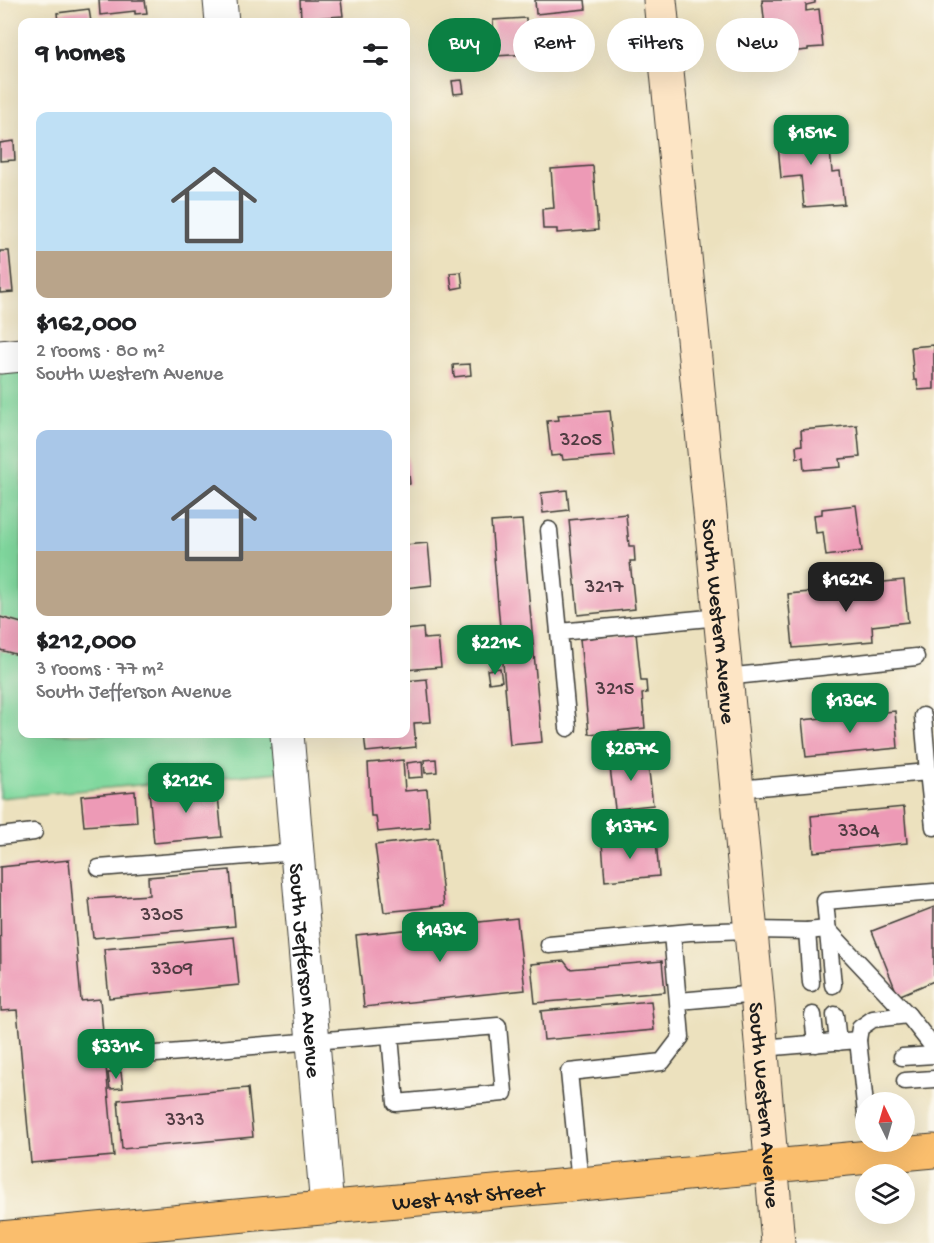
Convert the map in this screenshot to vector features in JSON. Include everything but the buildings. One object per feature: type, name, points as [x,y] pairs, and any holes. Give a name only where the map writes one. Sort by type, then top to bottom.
[{"type":"main road","name":"West 41st Street","points":[[915,1150],[934,1151]]},
{"type":"main road","name":"West 41st Street","points":[[0,1238],[773,1166],[855,1151]]},
{"type":"street","points":[[220,0],[222,18]]},
{"type":"street","name":"South Western Avenue","points":[[660,0],[757,994],[778,1243]]},
{"type":"street","points":[[0,357],[18,355]]},
{"type":"street","name":"South Jefferson Avenue","points":[[287,738],[327,1208]]},
{"type":"lane","points":[[549,530],[568,728]]},
{"type":"lane","points":[[559,632],[720,617]]},
{"type":"lane","points":[[725,677],[915,657]]},
{"type":"lane","points":[[923,716],[934,827]]},
{"type":"lane","points":[[737,789],[928,772]]},
{"type":"lane","points":[[0,836],[34,832]]},
{"type":"lane","points":[[99,868],[297,852]]},
{"type":"lane","points":[[833,985],[825,901],[934,892]]},
{"type":"lane","points":[[549,945],[672,934],[827,929]]},
{"type":"lane","points":[[827,929],[908,1015],[934,1048]]},
{"type":"lane","points":[[807,931],[811,983]]},
{"type":"lane","points":[[580,1183],[569,1072],[662,1062],[681,1037],[672,934]]},
{"type":"lane","points":[[679,1000],[757,994]]},
{"type":"lane","points":[[813,1015],[816,1044]]},
{"type":"lane","points":[[835,1015],[838,1042]]},
{"type":"lane","points":[[869,1092],[867,1061],[858,1040],[860,1028],[873,1019],[908,1015]]},
{"type":"lane","points":[[144,1055],[313,1043],[498,1026],[504,1093],[396,1103],[390,1036]]},
{"type":"lane","points":[[762,1048],[858,1040]]},
{"type":"lane","points":[[902,1057],[934,1054]]},
{"type":"lane","points":[[905,1081],[934,1079]]},
{"type":"green space","points":[[18,355],[18,738],[287,738],[290,771],[0,798],[0,356]]}]
